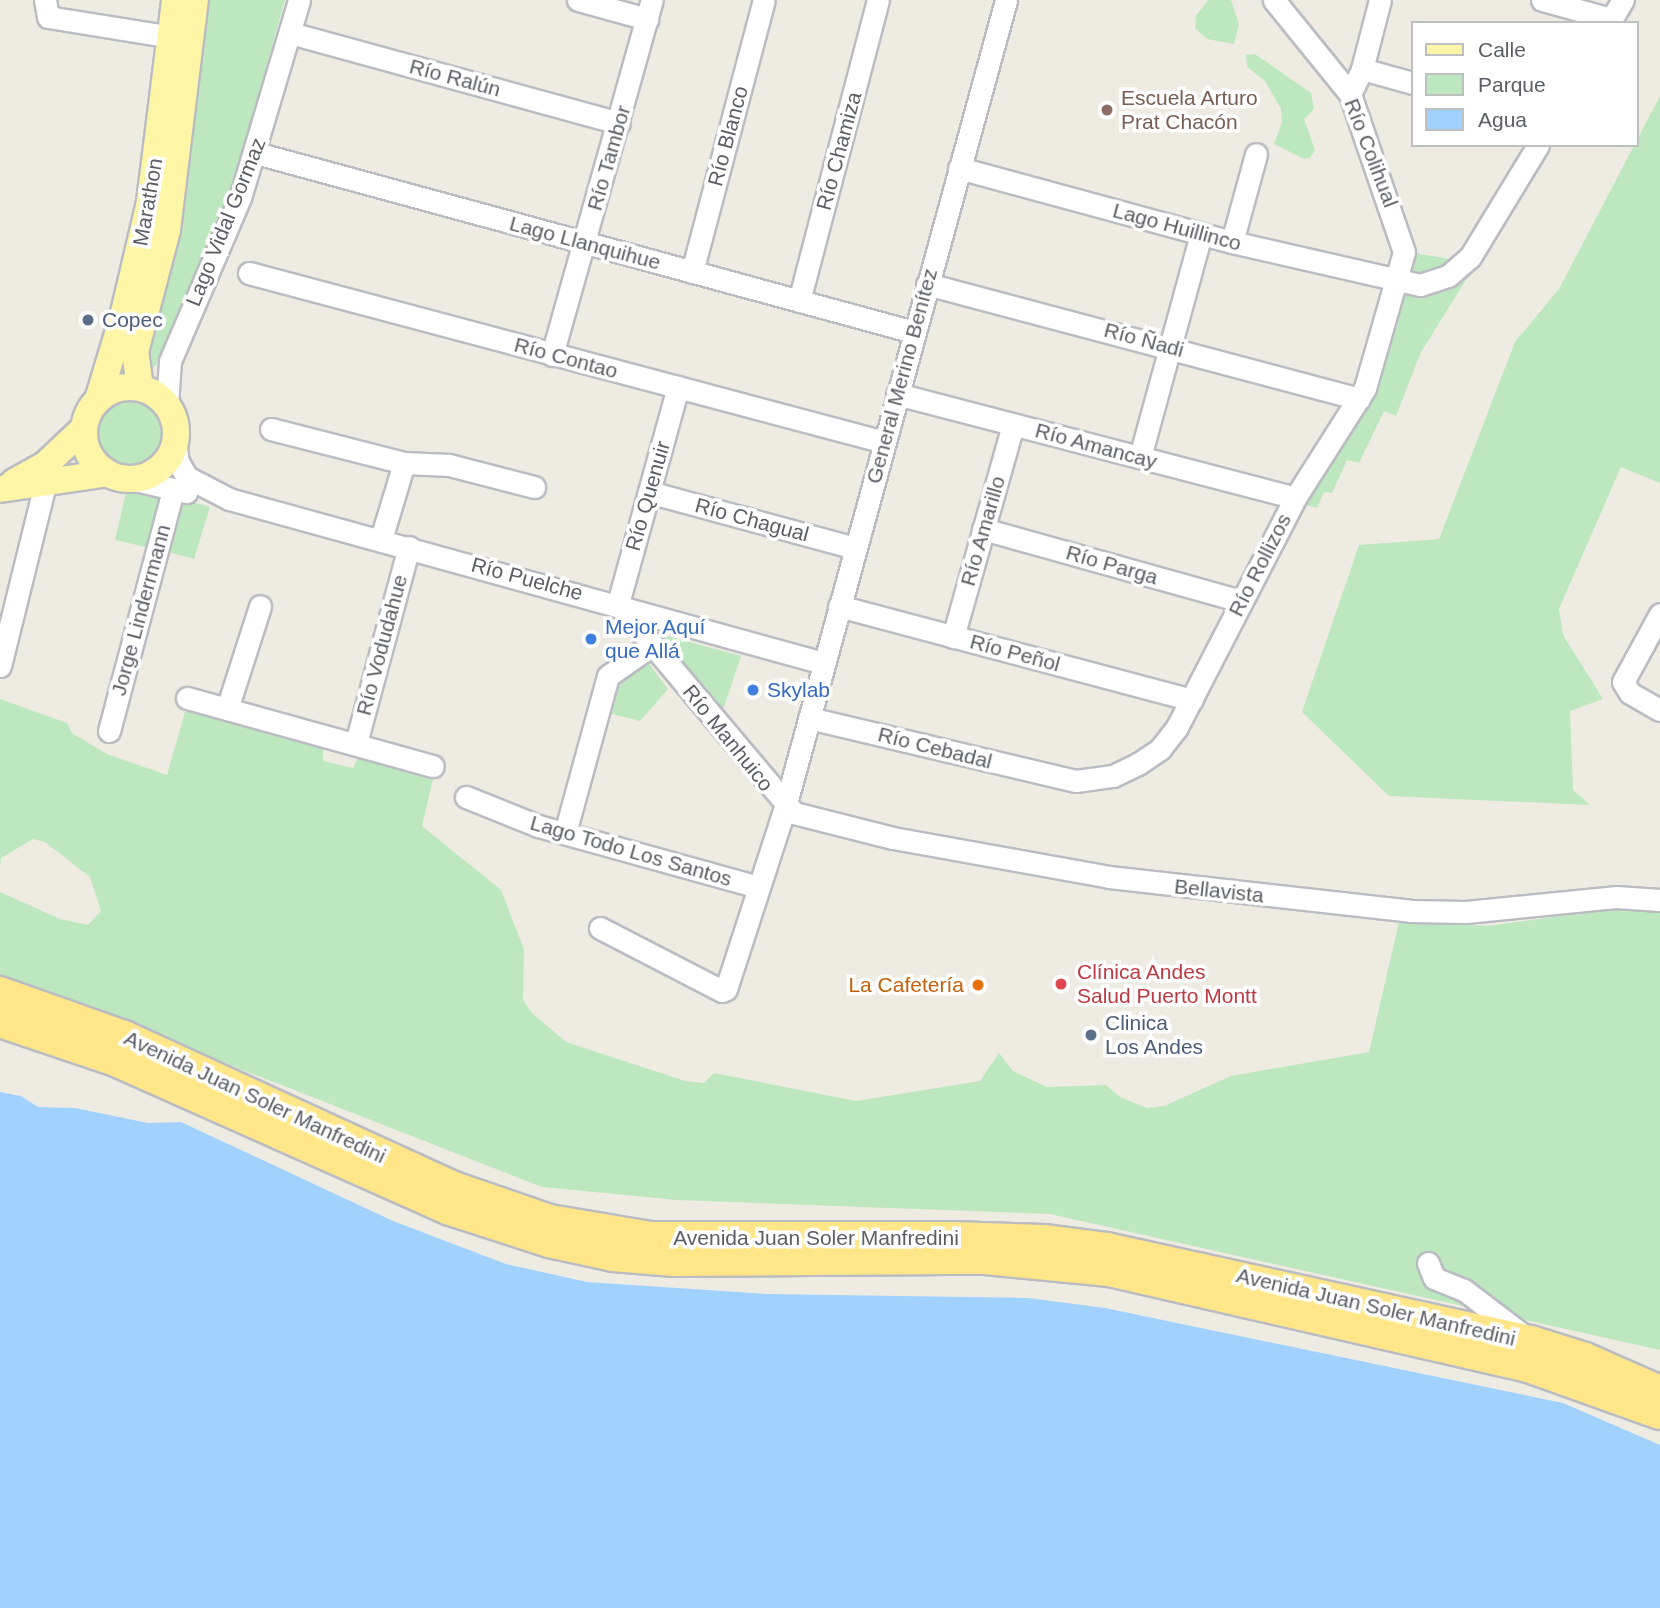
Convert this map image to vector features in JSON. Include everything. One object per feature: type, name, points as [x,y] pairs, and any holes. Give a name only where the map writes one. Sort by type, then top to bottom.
[{"type":"highway","name":"Avenida Juan Soler Manfredini","points":[[0,992],[198,1068],[451,1186],[550,1220],[650,1237],[1058,1241],[1155,1256],[1531,1342],[1585,1358],[1660,1391]]},
{"type":"highway","name":"Avenida Juan Soler Manfredini","points":[[0,1023],[113,1060],[450,1210],[549,1242],[612,1256],[674,1261],[985,1259],[1118,1272],[1550,1372],[1660,1414]]},
{"type":"main road","name":"Marathon","points":[[97,400],[127,305],[150,202],[175,0]]},
{"type":"main road","name":"Marathon","points":[[151,394],[135,352],[167,230],[195,0]]},
{"type":"main road","points":[[118,388],[151,394],[175,422],[175,440],[160,467],[120,476],[87,451],[84,428],[97,400],[118,388]]},
{"type":"main road","name":"Río Puelche","points":[[0,488],[45,464],[84,428]]},
{"type":"main road","name":"Río Puelche","points":[[0,488],[120,476]]},
{"type":"street","points":[[45,0],[48,17],[172,37]]},
{"type":"street","name":"Lago Vidal Gormaz","points":[[151,394],[170,361],[256,153],[299,0]]},
{"type":"street","points":[[579,0],[650,9]]},
{"type":"street","name":"Río Blanco","points":[[692,272],[764,0]]},
{"type":"street","name":"Río Chamiza","points":[[799,301],[878,0]]},
{"type":"street","name":"General Merino Benítez","points":[[600,928],[722,991],[726,989],[785,807],[1006,0]]},
{"type":"street","points":[[1350,94],[1362,69],[1380,0]]},
{"type":"street","points":[[1542,0],[1610,21],[1623,0]]},
{"type":"street","name":"Río Colihual","points":[[1276,2],[1350,94],[1403,243],[1396,283]]},
{"type":"street","name":"Río Tambor","points":[[552,355],[620,123],[650,9]]},
{"type":"street","name":"Río Ralún","points":[[290,33],[620,123]]},
{"type":"street","points":[[1362,69],[1412,83]]},
{"type":"street","name":"Lago Huillinco","points":[[959,168],[1201,234],[1396,283],[1438,281],[1465,263],[1537,147]]},
{"type":"street","name":"Lago Llanquihue","points":[[256,153],[914,332]]},
{"type":"street","points":[[1233,242],[1256,154]]},
{"type":"street","points":[[1140,457],[1201,234]]},
{"type":"street","name":"Río Contao","points":[[249,274],[884,442]]},
{"type":"street","name":"Río Rollizos","points":[[1062,779],[1102,779],[1149,757],[1170,738],[1295,498],[1370,378],[1396,283]]},
{"type":"street","name":"Río Ñadi","points":[[927,284],[1169,346],[1359,399]]},
{"type":"street","name":"Río Quenuir","points":[[618,604],[678,387]]},
{"type":"street","name":"Río Amancay","points":[[897,394],[1295,498]]},
{"type":"street","name":"Río Amarillo","points":[[953,637],[1013,425]]},
{"type":"street","points":[[271,429],[404,463],[450,465],[534,487]]},
{"type":"street","name":"Río Puelche","points":[[175,440],[185,474],[196,484],[229,499]]},
{"type":"street","points":[[381,539],[404,463]]},
{"type":"street","name":"Río Puelche","points":[[120,476],[173,490],[229,499],[381,539],[823,663]]},
{"type":"street","points":[[0,666],[45,484]]},
{"type":"street","name":"Jorge Linderrmann","points":[[109,731],[173,490]]},
{"type":"street","name":"Río Chagual","points":[[649,492],[855,548]]},
{"type":"street","name":"Río Parga","points":[[983,529],[1241,601]]},
{"type":"street","name":"Río Vodudahue","points":[[356,743],[409,547]]},
{"type":"street","name":"Río Manhuico","points":[[618,604],[785,807]]},
{"type":"street","points":[[227,709],[260,606]]},
{"type":"street","name":"Río Peñol","points":[[839,606],[1192,700]]},
{"type":"street","points":[[1660,614],[1624,677],[1625,687],[1660,710]]},
{"type":"street","points":[[565,833],[608,676],[652,645]]},
{"type":"street","points":[[187,698],[433,765]]},
{"type":"street","name":"Río Cebadal","points":[[809,718],[1062,779]]},
{"type":"street","points":[[752,767],[778,771],[800,753]]},
{"type":"street","name":"Lago Todo Los Santos","points":[[466,797],[565,833],[758,887]]},
{"type":"street","name":"Bellavista","points":[[785,807],[800,815],[893,838],[1109,877],[1230,892],[1430,912],[1616,897],[1660,900]]},
{"type":"street","points":[[1428,1263],[1434,1278],[1464,1290],[1531,1342]]},
{"type":"street","points":[[1450,1325],[1470,1315],[1464,1290]]},
{"type":"green space","points":[[204,0],[285,0],[231,191],[161,360],[149,371],[145,352]]},
{"type":"green space","points":[[1208,0],[1231,0],[1239,24],[1234,44],[1207,39],[1195,28],[1196,16]]},
{"type":"green space","points":[[1255,54],[1311,93],[1314,109],[1304,119],[1315,150],[1310,158],[1304,159],[1274,144],[1282,122],[1281,109],[1265,81],[1247,67],[1246,55]]},
{"type":"green space","points":[[1660,96],[1660,483],[1621,467],[1559,609],[1563,635],[1603,699],[1570,711],[1573,790],[1590,805],[1389,796],[1302,712],[1359,545],[1439,539],[1515,342],[1559,289],[1633,147],[1639,147],[1639,136]]},
{"type":"green space","points":[[1411,249],[1420,254],[1456,260],[1432,274],[1407,275]]},
{"type":"green space","points":[[1476,264],[1421,352],[1396,416],[1384,411],[1359,463],[1347,460],[1332,493],[1324,492],[1317,508],[1299,503],[1398,292],[1415,293]]},
{"type":"green space","points":[[130,398],[155,408],[165,433],[155,458],[130,468],[105,458],[95,433],[105,408]]},
{"type":"green space","points":[[127,488],[161,498],[150,548],[115,540]]},
{"type":"green space","points":[[189,501],[210,507],[194,559],[164,551],[177,509]]},
{"type":"green space","points":[[660,634],[741,656],[722,713],[660,637]]},
{"type":"green space","points":[[644,657],[668,689],[640,721],[604,712],[612,681]]},
{"type":"green space","points":[[0,699],[67,723],[72,733],[107,754],[167,775],[187,705],[323,742],[323,761],[353,768],[361,752],[434,775],[422,826],[501,890],[524,949],[523,1000],[532,1013],[566,1042],[685,1081],[704,1083],[714,1073],[856,1101],[980,1081],[999,1053],[1013,1071],[1047,1087],[1106,1085],[1120,1097],[1147,1108],[1164,1106],[1231,1076],[1369,1052],[1399,922],[1488,926],[1619,908],[1660,911],[1660,1350],[1050,1214],[677,1200],[542,1187],[0,975],[0,892],[60,919],[88,925],[101,911],[90,877],[45,842],[33,839],[1,858],[0,867]]},
{"type":"water","points":[[0,1092],[21,1096],[38,1107],[75,1108],[148,1123],[181,1122],[393,1221],[506,1264],[587,1282],[766,1294],[1028,1298],[1105,1308],[1563,1403],[1660,1445],[1660,1608],[0,1608]]},
{"type":"place","name":"Escuela Arturo Prat Chacón","points":[[1107,110]]},
{"type":"place","name":"Copec","points":[[88,320]]},
{"type":"place","name":"Mejor Aquí que Allá","points":[[591,639]]},
{"type":"place","name":"Skylab","points":[[753,690]]},
{"type":"place","name":"Clínica Andes Salud Puerto Montt","points":[[1061,984]]},
{"type":"place","name":"La Cafetería","points":[[978,985]]},
{"type":"place","name":"Clinica Los Andes","points":[[1091,1035]]}]
